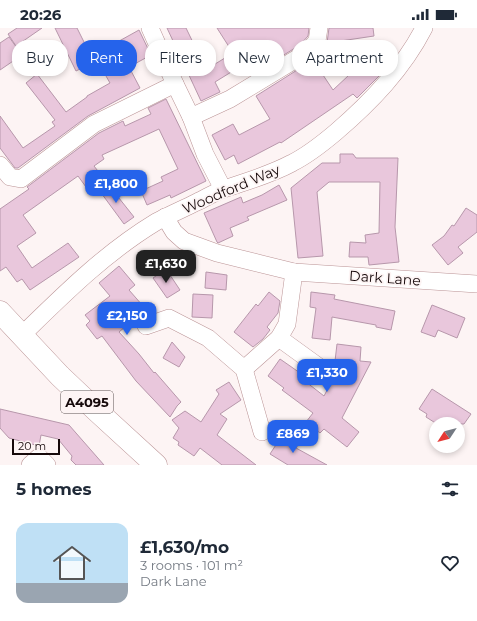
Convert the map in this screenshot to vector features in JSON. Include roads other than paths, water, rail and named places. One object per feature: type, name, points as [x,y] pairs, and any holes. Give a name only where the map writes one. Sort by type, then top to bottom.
[{"type":"main road","name":"A4095","points":[[0,312],[60,376],[156,465]]},
{"type":"street","points":[[150,28],[191,117],[205,154],[223,189]]},
{"type":"street","points":[[191,117],[230,99],[306,53],[317,41],[319,28]]},
{"type":"street","name":"Woodford Way","points":[[22,335],[73,285],[130,239],[165,217],[223,189],[256,179],[293,163],[322,144],[357,113],[388,82],[404,62],[424,28]]},
{"type":"street","points":[[0,166],[10,177],[21,179],[94,124],[175,84]]},
{"type":"street","name":"Dark Lane","points":[[165,217],[174,232],[184,242],[224,255],[294,272],[477,283]]},
{"type":"street","points":[[244,369],[279,338],[286,324],[294,272]]},
{"type":"street","points":[[146,326],[169,318],[208,338],[244,369],[262,432]]},
{"type":"street","points":[[279,338],[319,367]]},
{"type":"street","points":[[30,465],[39,457],[47,465]]}]
